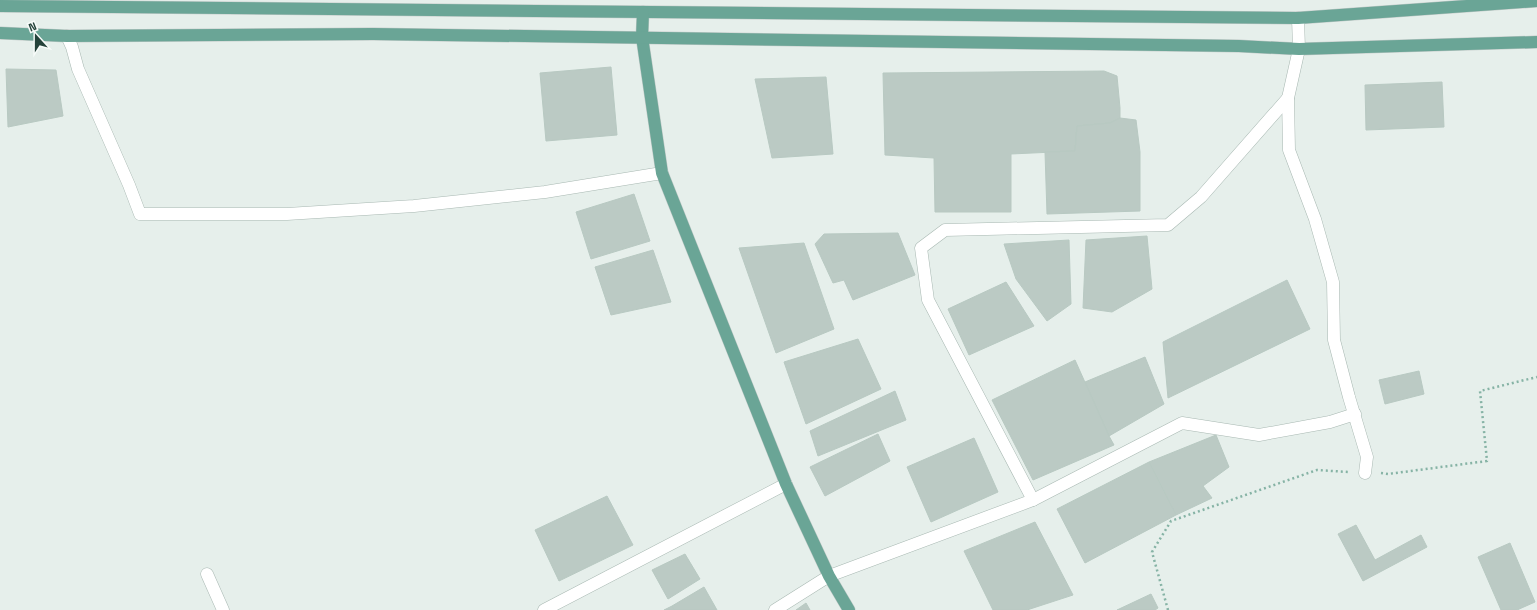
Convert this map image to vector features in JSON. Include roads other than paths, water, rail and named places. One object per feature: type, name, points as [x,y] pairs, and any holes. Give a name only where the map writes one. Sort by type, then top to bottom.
[{"type":"main road","points":[[0,6],[1298,18],[1537,1]]},
{"type":"main road","points":[[643,12],[642,37],[662,173],[786,484],[829,576],[849,610]]},
{"type":"main road","points":[[0,34],[67,36],[373,34],[1300,48],[1537,42]]},
{"type":"street","points":[[1298,18],[1300,48],[1288,98],[1289,150],[1315,219],[1333,282],[1334,340],[1367,457],[1365,473]]},
{"type":"street","points":[[67,36],[72,47],[78,69],[129,185],[140,214],[287,214],[414,206],[545,192],[662,173]]},
{"type":"street","points":[[1033,500],[928,300],[921,248],[945,230],[1168,226],[1201,197],[1288,98]]},
{"type":"street","points":[[776,610],[829,576],[1033,500],[1182,423],[1260,434],[1330,422],[1355,414]]},
{"type":"street","points":[[544,610],[786,484]]},
{"type":"street","points":[[207,574],[223,610]]}]
